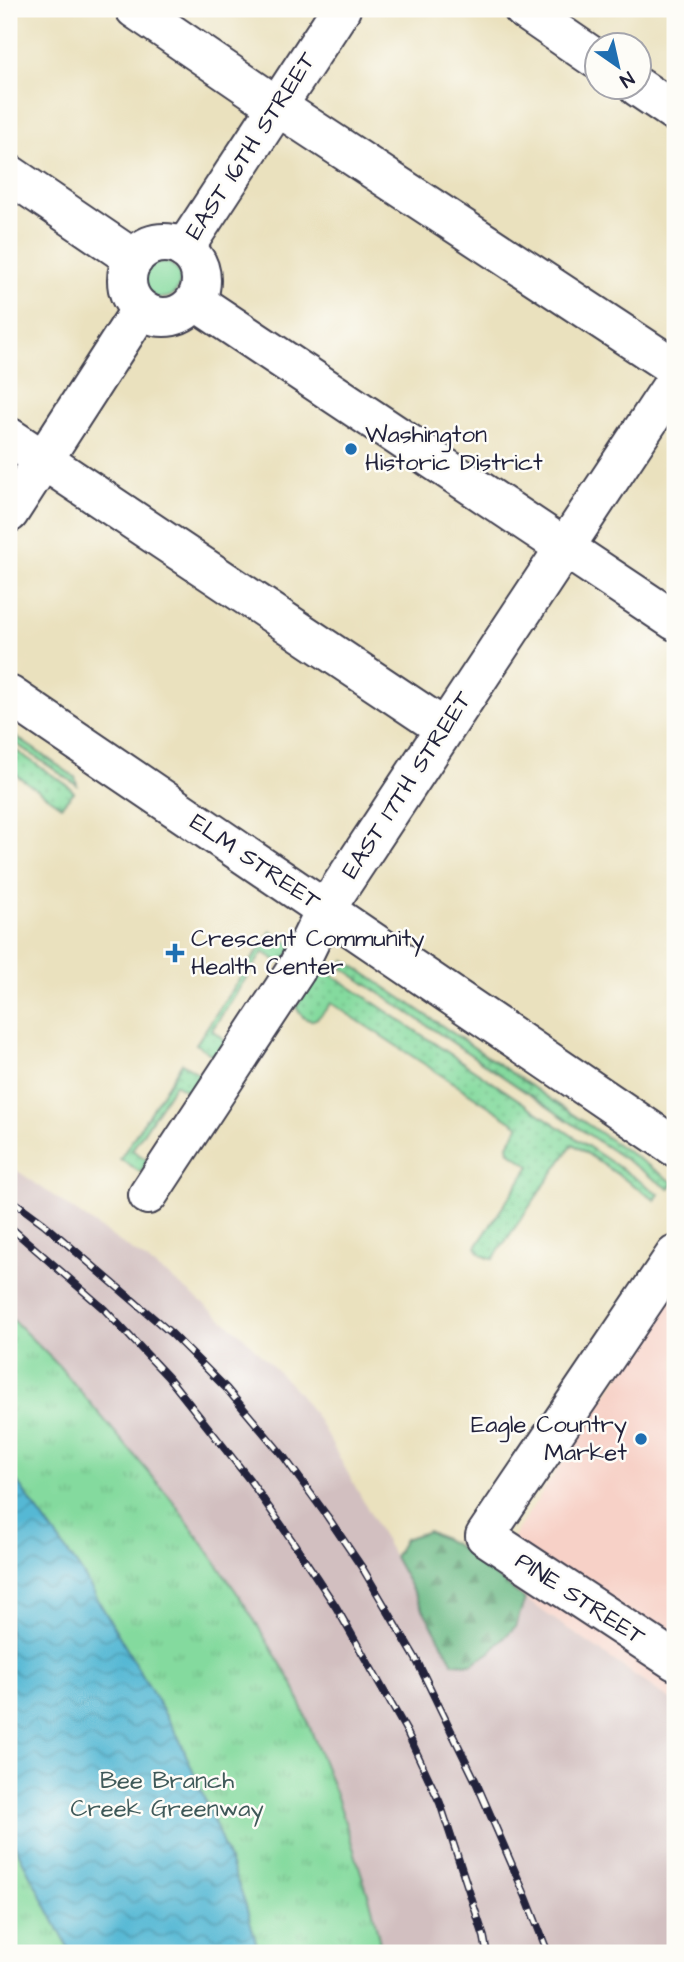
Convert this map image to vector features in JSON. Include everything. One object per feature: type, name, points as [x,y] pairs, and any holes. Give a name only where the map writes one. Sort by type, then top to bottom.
[{"type":"street","points":[[135,9],[277,106],[675,368]]},
{"type":"street","name":"EAST 16TH STREET","points":[[184,249],[341,9]]},
{"type":"street","points":[[523,9],[582,49]]},
{"type":"street","points":[[652,96],[675,112]]},
{"type":"street","points":[[9,174],[134,259]]},
{"type":"street","points":[[162,244],[184,249],[199,267],[200,290],[195,301],[180,314],[170,317],[150,314],[141,309],[129,291],[127,280],[134,259],[142,251],[162,244]]},
{"type":"street","points":[[195,301],[675,621]]},
{"type":"street","points":[[9,513],[141,309]]},
{"type":"street","name":"EAST 17TH STREET","points":[[148,1195],[296,970],[325,910],[675,381]]},
{"type":"street","points":[[9,437],[444,728]]},
{"type":"street","name":"ELM STREET","points":[[9,695],[675,1147]]},
{"type":"street","name":"PINE STREET","points":[[675,1255],[485,1536],[675,1661]]},
{"type":"shaded area","points":[[9,1165],[166,1274],[240,1333],[297,1391],[319,1421],[453,1663],[515,1627],[525,1599],[675,1703],[675,1953],[382,1953],[372,1907],[338,1800],[293,1684],[240,1597],[173,1501],[59,1366],[9,1316]]},
{"type":"shaded area","points":[[675,1290],[675,1703],[490,1572]]},
{"type":"green space","points":[[162,262],[175,267],[180,280],[175,293],[162,298],[149,293],[144,280],[149,267]]},
{"type":"green space","points":[[9,732],[75,777],[77,785],[9,739]]},
{"type":"green space","points":[[9,746],[74,792],[61,806],[9,770]]},
{"type":"green space","points":[[271,931],[295,947],[281,963],[263,952],[212,1030],[226,1044],[219,1060],[196,1044]]},
{"type":"green space","points":[[345,960],[674,1183],[669,1189],[341,967]]},
{"type":"green space","points":[[322,968],[659,1194],[655,1200],[573,1144],[493,1259],[483,1256],[476,1247],[530,1166],[509,1151],[508,1145],[519,1126],[331,1003],[319,1017],[314,1020],[305,1019],[296,1007]]},
{"type":"green space","points":[[182,1063],[207,1079],[193,1095],[175,1084],[132,1150],[147,1160],[140,1172],[120,1159]]},
{"type":"green space","name":"Bee Branch Creek Greenway","points":[[9,1316],[59,1366],[173,1501],[240,1597],[293,1684],[338,1800],[372,1907],[382,1953],[9,1953]]},
{"type":"green space","points":[[428,1531],[456,1545],[525,1599],[515,1627],[490,1652],[472,1664],[453,1663],[394,1557],[404,1539]]},
{"type":"water","points":[[9,1471],[81,1571],[179,1738],[245,1902],[259,1953],[71,1953],[9,1834]]},
{"type":"railway","points":[[9,1198],[44,1224],[172,1334],[226,1388],[284,1457],[327,1516],[363,1569],[416,1659],[476,1782],[548,1953]]},
{"type":"railway","points":[[9,1226],[104,1309],[168,1377],[249,1479],[336,1607],[406,1730],[440,1803],[487,1953]]},
{"type":"place","name":"Washington Historic District","points":[[351,449]]},
{"type":"place","name":"Crescent Community Health Center","points":[[175,953]]},
{"type":"place","name":"Eagle Country Market","points":[[641,1439]]}]
